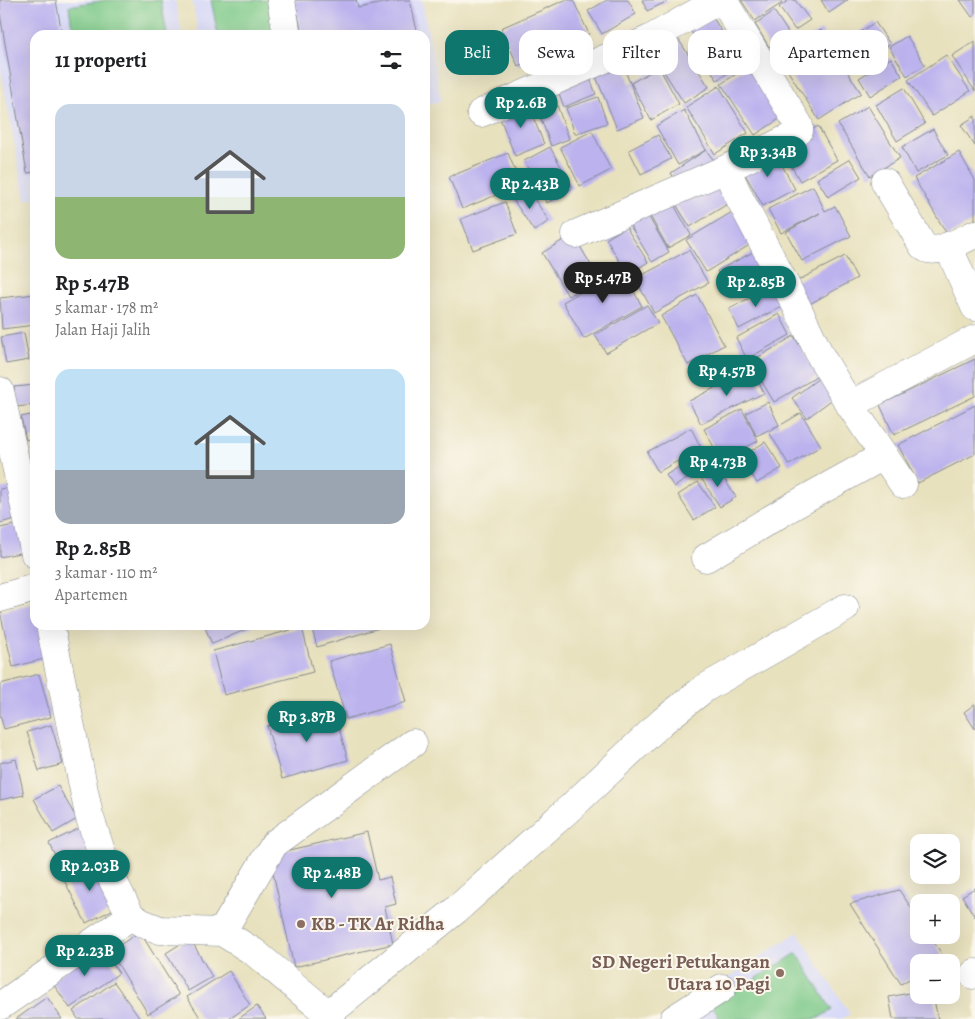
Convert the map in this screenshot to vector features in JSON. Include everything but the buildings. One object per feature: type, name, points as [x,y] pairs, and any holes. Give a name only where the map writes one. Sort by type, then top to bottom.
[{"type":"street","points":[[281,0],[286,30]]},
{"type":"street","points":[[481,113],[650,39],[719,0]]},
{"type":"street","points":[[576,234],[726,169],[791,137],[799,131],[799,125],[723,0]]},
{"type":"street","points":[[726,169],[821,357],[850,405],[903,484]]},
{"type":"street","points":[[885,182],[926,250],[936,251],[975,234]]},
{"type":"street","points":[[948,246],[975,307]]},
{"type":"street","points":[[850,405],[975,339]]},
{"type":"street","points":[[0,391],[30,531]]},
{"type":"street","points":[[706,558],[791,507],[883,456]]},
{"type":"street","points":[[0,598],[30,589]]},
{"type":"street","points":[[51,630],[89,815],[107,869],[131,916],[142,923],[160,930],[222,932],[254,952],[329,1017],[456,910],[571,807],[663,720],[706,688],[845,608]]},
{"type":"street","points":[[222,932],[274,844],[413,743]]},
{"type":"street","points":[[0,1006],[131,916]]},
{"type":"street","points":[[674,1019],[722,988]]},
{"type":"shaded area","points":[[0,0],[175,0],[181,30],[30,30],[30,199],[25,200],[0,65]]},
{"type":"shaded area","points":[[192,0],[422,0],[428,30],[198,30]]},
{"type":"shaded area","points":[[430,43],[441,101],[430,103]]},
{"type":"shaded area","name":"SD Negeri Petukangan Utara 10 Pagi","points":[[798,932],[850,1014],[842,1019],[665,1019]]},
{"type":"green space","points":[[106,0],[161,0],[166,30],[72,30],[69,6]]},
{"type":"green space","points":[[211,0],[285,0],[291,30],[217,30]]},
{"type":"green space","points":[[797,953],[832,1010],[817,1019],[720,1019],[712,1006]]},
{"type":"place","name":"KB - TK Ar Ridha","points":[[301,924]]},
{"type":"place","name":"SD Negeri Petukangan Utara 10 Pagi","points":[[780,973]]}]
